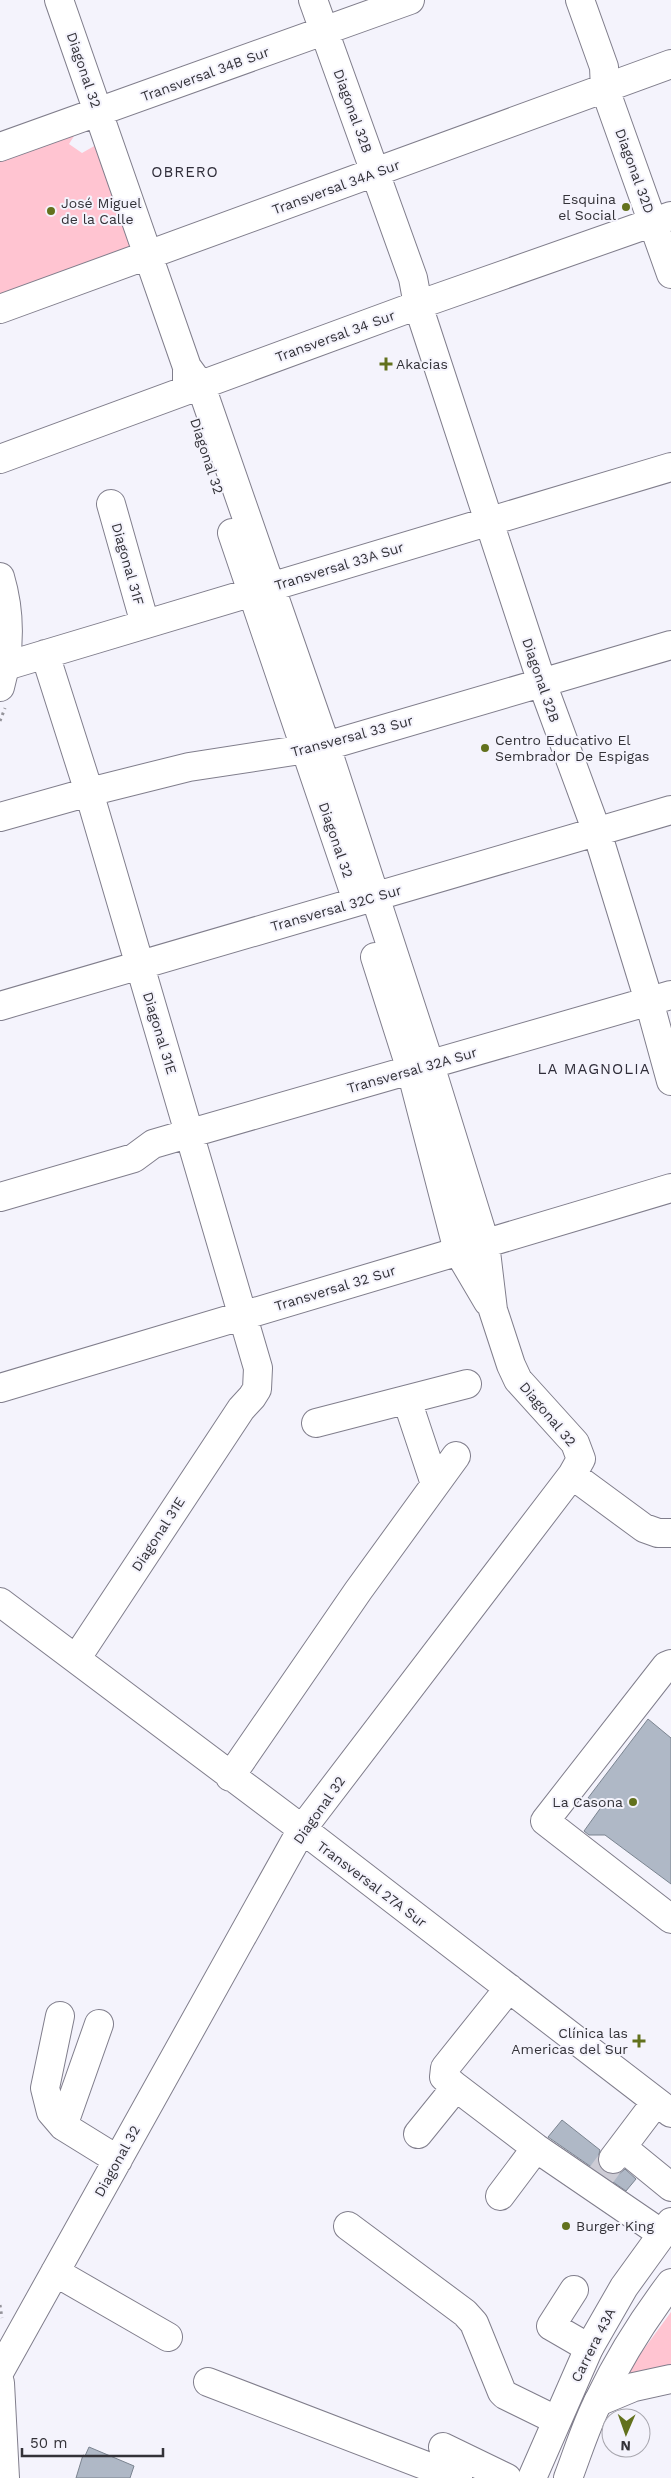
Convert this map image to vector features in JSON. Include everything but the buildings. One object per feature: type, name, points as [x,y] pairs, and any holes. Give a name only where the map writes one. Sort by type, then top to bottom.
[{"type":"street","name":"Diagonal 32","points":[[0,2371],[302,1829],[572,1475],[580,1459],[576,1443],[518,1380],[511,1365],[493,1310],[485,1243],[420,1067],[367,899],[192,381],[59,0]]},
{"type":"street","name":"Diagonal 32B","points":[[312,0],[423,303],[550,680],[605,829],[664,1001],[671,1081]]},
{"type":"street","name":"Transversal 34B Sur","points":[[0,147],[410,0]]},
{"type":"street","name":"Diagonal 32D","points":[[580,0],[609,79],[666,219],[671,274]]},
{"type":"street","name":"Transversal 34A Sur","points":[[0,309],[375,172],[609,79],[671,64]]},
{"type":"street","name":"Transversal 34 Sur","points":[[0,459],[192,381],[666,219]]},
{"type":"street","name":"Transversal 33A Sur","points":[[3,677],[39,656],[671,466]]},
{"type":"street","name":"Diagonal 31F","points":[[111,504],[145,624]]},
{"type":"street","points":[[0,577],[5,593],[8,623],[3,677]]},
{"type":"street","name":"Transversal 33 Sur","points":[[0,817],[189,767],[316,748],[671,645]]},
{"type":"street","name":"Diagonal 31E","points":[[39,656],[83,794],[134,967],[173,1138],[237,1317],[246,1380],[240,1409],[76,1659]]},
{"type":"street","name":"Transversal 32C Sur","points":[[0,1006],[671,810]]},
{"type":"street","name":"Transversal 32A Sur","points":[[0,1180],[131,1142],[173,1138],[420,1067],[664,1001]]},
{"type":"street","name":"Diagonal 32","points":[[420,1067],[458,1251],[493,1310]]},
{"type":"street","name":"Transversal 32A Sur","points":[[0,1197],[134,1158],[173,1138]]},
{"type":"street","name":"Transversal 32 Sur","points":[[0,1388],[671,1188]]},
{"type":"street","points":[[316,1423],[467,1384]]},
{"type":"street","points":[[406,1400],[436,1484]]},
{"type":"street","points":[[230,1777],[358,1591],[456,1456]]},
{"type":"street","points":[[572,1475],[644,1528],[658,1533],[671,1533]]},
{"type":"street","name":"Transversal 27A Sur","points":[[0,1602],[230,1777],[302,1829],[664,2107]]},
{"type":"street","points":[[671,1664],[666,1666],[545,1821],[671,1919]]},
{"type":"street","points":[[509,1988],[445,2068],[444,2078],[536,2148],[671,2188]]},
{"type":"street","points":[[60,2016],[45,2088],[52,2112],[63,2126],[118,2160]]},
{"type":"street","points":[[63,2126],[99,2024]]},
{"type":"street","points":[[418,2134],[456,2087]]},
{"type":"street","points":[[607,2168],[664,2107]]},
{"type":"street","points":[[500,2196],[536,2148]]},
{"type":"street","points":[[607,2168],[666,2228]]},
{"type":"street","points":[[348,2226],[465,2312],[474,2323],[505,2395],[556,2420]]},
{"type":"street","name":"Carrera 43A","points":[[532,2478],[589,2348],[624,2287],[666,2228]]},
{"type":"street","points":[[55,2272],[168,2337]]},
{"type":"street","points":[[568,2478],[598,2402],[640,2324],[671,2283]]},
{"type":"street","points":[[574,2290],[551,2326],[589,2348]]},
{"type":"street","points":[[598,2402],[634,2387],[671,2379]]},
{"type":"street","points":[[208,2382],[458,2478]]},
{"type":"street","points":[[0,2383],[5,2478]]},
{"type":"street","points":[[444,2447],[507,2478]]},
{"type":"shaded area","name":"José Miguel de la Calle","points":[[81,125],[69,144],[82,153],[103,141],[139,249],[0,299],[0,152]]},
{"type":"shaded area","points":[[671,2312],[671,2367],[625,2375]]},
{"type":"tunnel","points":[[599,2178],[613,2159]]},
{"type":"place","name":"Esquina el Social","points":[[626,207]]},
{"type":"place","name":"José Miguel de la Calle","points":[[51,211]]},
{"type":"place","name":"Akacias","points":[[386,364]]},
{"type":"place","name":"Centro Educativo El Sembrador De Espigas","points":[[485,748]]},
{"type":"place","name":"La Casona","points":[[633,1802]]},
{"type":"place","name":"Clínica las Americas del Sur","points":[[639,2041]]},
{"type":"place","name":"Burger King","points":[[566,2226]]},
{"type":"district","name":"OBRERO","points":[[185,172]]},
{"type":"district","name":"LA MAGNOLIA","points":[[594,1069]]}]
